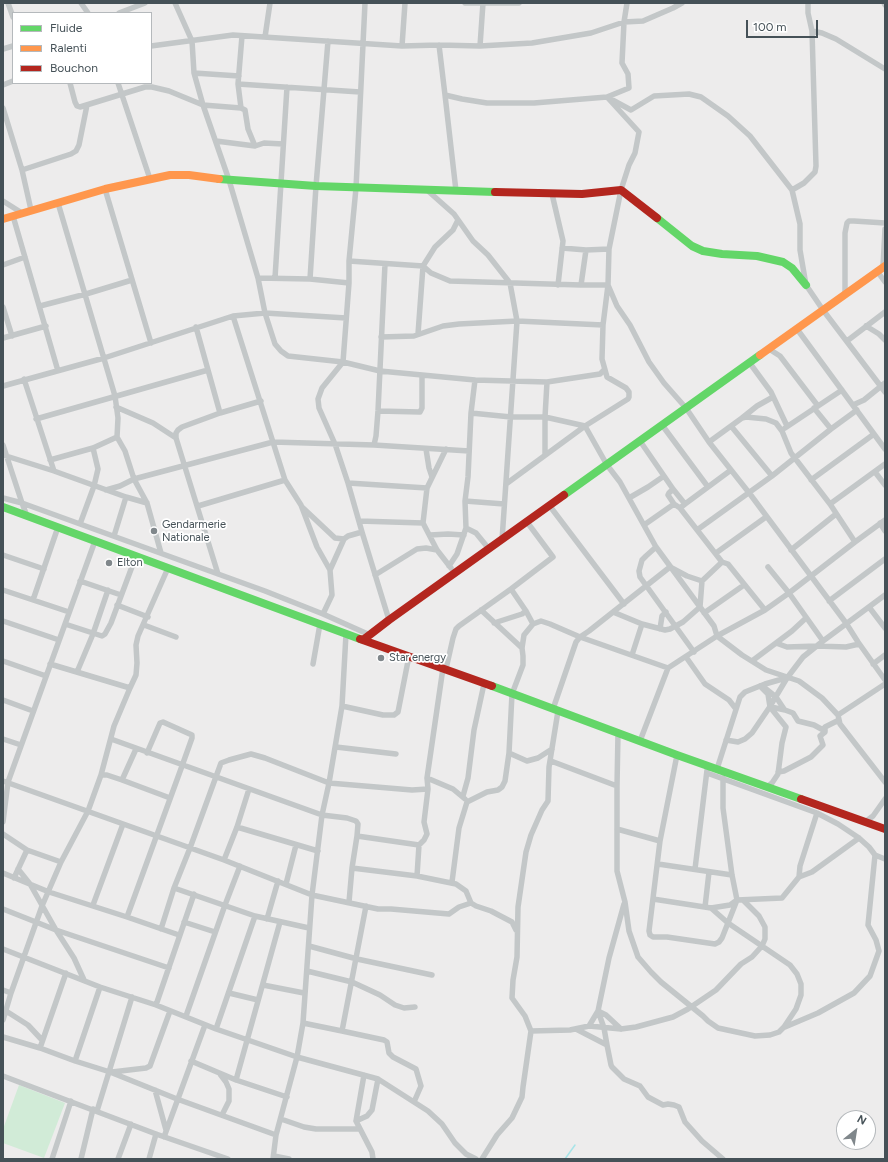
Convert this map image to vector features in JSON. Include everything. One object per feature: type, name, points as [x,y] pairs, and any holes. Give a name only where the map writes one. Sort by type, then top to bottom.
[{"type":"main road","points":[[3,217],[13,216],[104,189],[170,175],[189,175],[228,180],[356,188],[552,194],[582,194],[622,190],[692,246],[703,251],[722,254],[757,256],[783,262],[792,268],[806,285]]},
{"type":"main road","points":[[367,638],[389,620],[549,505],[882,268]]},
{"type":"main road","points":[[3,507],[346,634],[367,638],[409,656],[677,755],[707,769],[717,769],[885,829]]},
{"type":"street","points":[[8,3],[12,14]]},
{"type":"street","points":[[81,3],[87,12]]},
{"type":"street","points":[[122,12],[145,3]]},
{"type":"street","points":[[175,3],[192,41],[194,73],[203,105],[216,141],[258,278],[265,313],[275,344],[280,352],[288,356],[343,362],[380,371],[475,380],[547,382],[600,374],[604,370]]},
{"type":"street","points":[[265,37],[270,3]]},
{"type":"street","points":[[366,3],[356,188],[349,261],[349,283],[343,362],[322,388],[318,399],[319,408],[335,444],[348,483],[389,620]]},
{"type":"street","points":[[402,46],[405,3]]},
{"type":"street","points":[[465,3],[519,3]]},
{"type":"street","points":[[445,95],[487,103],[534,103],[607,96],[629,88],[628,74],[622,63],[624,22],[627,3]]},
{"type":"street","points":[[152,46],[228,35],[402,46],[480,46],[532,43],[591,33],[624,22],[642,21],[672,6],[682,3]]},
{"type":"street","points":[[792,190],[804,183],[815,172],[816,166],[812,31],[808,13],[808,3]]},
{"type":"street","points":[[480,46],[483,4]]},
{"type":"street","points":[[812,31],[822,33],[836,39],[885,69]]},
{"type":"street","points":[[240,108],[238,84],[242,36]]},
{"type":"street","points":[[310,279],[328,41]]},
{"type":"street","points":[[439,45],[456,191]]},
{"type":"street","points":[[194,73],[239,76]]},
{"type":"street","points":[[70,84],[75,102],[77,106],[80,107],[145,87],[152,87],[169,91],[203,105],[240,108],[245,110],[248,129],[255,146]]},
{"type":"street","points":[[118,84],[150,179]]},
{"type":"street","points":[[238,84],[360,92]]},
{"type":"street","points":[[275,278],[287,87]]},
{"type":"street","points":[[607,96],[630,110],[654,96],[688,94],[701,97],[728,116],[750,136],[792,190],[800,224],[800,250],[806,285],[847,341],[883,384],[885,392]]},
{"type":"street","points":[[506,484],[585,426],[628,399],[629,396],[629,392],[626,388],[608,378],[604,370],[602,359],[603,325],[608,285],[609,249],[622,190],[629,165],[635,153],[639,132],[607,96]]},
{"type":"street","points":[[22,170],[76,151],[79,145],[87,105]]},
{"type":"street","points":[[3,108],[22,170],[31,210]]},
{"type":"street","points":[[216,141],[255,146],[264,143],[283,144]]},
{"type":"street","points":[[104,189],[151,343]]},
{"type":"street","points":[[427,190],[454,214],[473,241],[488,255],[510,283],[517,321],[502,540]]},
{"type":"street","points":[[552,194],[563,241],[558,285]]},
{"type":"street","points":[[3,201],[22,213]]},
{"type":"street","points":[[58,203],[115,396],[118,418],[117,437],[134,478],[148,503],[161,553]]},
{"type":"street","points":[[13,216],[58,371]]},
{"type":"street","points":[[418,334],[423,266],[435,247],[453,230],[458,220]]},
{"type":"street","points":[[845,294],[845,233],[847,223],[854,220],[885,223]]},
{"type":"street","points":[[885,229],[882,268],[885,282]]},
{"type":"street","points":[[562,248],[586,250],[609,249]]},
{"type":"street","points":[[581,286],[586,250]]},
{"type":"street","points":[[3,265],[25,257]]},
{"type":"street","points":[[349,261],[423,266],[431,273],[450,280],[581,286],[608,285]]},
{"type":"street","points":[[374,445],[378,411],[384,264]]},
{"type":"street","points":[[258,278],[310,279],[349,283]]},
{"type":"street","points":[[40,306],[132,280]]},
{"type":"street","points":[[608,285],[617,306],[630,325],[649,362],[664,383],[686,408],[709,442],[750,494],[846,623],[885,680]]},
{"type":"street","points":[[3,307],[12,336]]},
{"type":"street","points":[[847,341],[885,312]]},
{"type":"street","points":[[3,386],[104,358],[234,316],[265,313],[346,318]]},
{"type":"street","points":[[234,316],[285,480],[301,505],[317,547],[330,570],[332,595],[322,614]]},
{"type":"street","points":[[381,337],[414,336],[443,326],[459,324],[517,321],[603,325]]},
{"type":"street","points":[[3,338],[46,326]]},
{"type":"street","points":[[866,326],[879,334],[885,340]]},
{"type":"street","points":[[196,328],[220,413]]},
{"type":"street","points":[[797,329],[885,448]]},
{"type":"street","points":[[769,349],[780,356],[831,429]]},
{"type":"street","points":[[750,362],[773,397],[791,453],[830,504],[855,542]]},
{"type":"street","points":[[36,419],[208,370]]},
{"type":"street","points":[[378,411],[420,412],[422,408],[422,375]]},
{"type":"street","points":[[24,379],[54,471]]},
{"type":"street","points":[[449,566],[457,554],[466,528],[465,501],[471,413],[475,380]]},
{"type":"street","points":[[545,455],[547,382]]},
{"type":"street","points":[[697,530],[750,494],[795,459],[883,384]]},
{"type":"street","points":[[784,429],[842,390]]},
{"type":"street","points":[[709,442],[757,406],[773,397]]},
{"type":"street","points":[[218,574],[176,438],[178,430],[182,426],[261,401]]},
{"type":"street","points":[[116,407],[153,423],[176,438]]},
{"type":"street","points":[[471,413],[510,417],[545,418],[585,426],[607,464],[620,482],[656,546],[714,626],[717,636],[766,670],[798,681],[822,698],[839,717],[840,724],[885,782]]},
{"type":"street","points":[[742,418],[766,419],[784,429]]},
{"type":"street","points":[[662,425],[708,487]]},
{"type":"street","points":[[731,426],[772,476]]},
{"type":"street","points":[[812,480],[874,434]]},
{"type":"street","points":[[50,460],[93,448],[117,437]]},
{"type":"street","points":[[640,441],[673,489],[697,530],[722,562],[728,564],[765,610]]},
{"type":"street","points":[[106,490],[120,486],[134,478],[273,442],[469,450]]},
{"type":"street","points":[[3,445],[4,456],[28,516]]},
{"type":"street","points":[[80,524],[94,486],[98,469],[93,448]]},
{"type":"street","points":[[426,449],[432,477]]},
{"type":"street","points":[[446,449],[427,488],[423,523],[437,550],[455,573]]},
{"type":"street","points":[[4,456],[54,471],[126,497],[148,503]]},
{"type":"street","points":[[830,504],[885,464]]},
{"type":"street","points":[[682,506],[731,470]]},
{"type":"street","points":[[875,472],[885,485]]},
{"type":"street","points":[[628,498],[664,476]]},
{"type":"street","points":[[198,506],[285,480]]},
{"type":"street","points":[[348,483],[427,488]]},
{"type":"street","points":[[673,489],[668,495],[674,504],[682,506]]},
{"type":"street","points":[[114,536],[126,497]]},
{"type":"street","points":[[3,498],[22,503],[265,591],[322,614],[367,638]]},
{"type":"street","points":[[465,501],[504,504]]},
{"type":"street","points":[[644,525],[674,504]]},
{"type":"street","points":[[301,505],[335,538],[344,539]]},
{"type":"street","points":[[549,505],[624,604]]},
{"type":"street","points":[[791,550],[836,514]]},
{"type":"street","points":[[716,553],[766,517]]},
{"type":"street","points":[[640,741],[668,668],[717,636],[765,610],[885,520]]},
{"type":"street","points":[[359,521],[423,523]]},
{"type":"street","points":[[417,876],[419,845],[427,834],[424,822],[428,789],[427,778],[444,668],[456,629],[553,557],[527,522]]},
{"type":"street","points":[[880,524],[885,531]]},
{"type":"street","points":[[33,600],[58,527]]},
{"type":"street","points":[[466,528],[476,533],[489,549]]},
{"type":"street","points":[[330,570],[344,539],[348,536],[362,532]]},
{"type":"street","points":[[430,534],[464,535]]},
{"type":"street","points":[[3,822],[6,782],[21,745],[95,541]]},
{"type":"street","points":[[656,546],[642,560],[639,571],[640,577],[694,652]]},
{"type":"street","points":[[375,575],[417,549],[426,548],[437,550]]},
{"type":"street","points":[[3,555],[44,569]]},
{"type":"street","points":[[64,624],[93,634],[102,636],[105,634],[111,623],[136,556]]},
{"type":"street","points":[[829,601],[885,559]]},
{"type":"street","points":[[613,612],[642,624],[660,629],[665,630],[676,626],[683,622],[700,607],[702,581],[722,562]]},
{"type":"street","points":[[670,567],[687,576],[702,581]]},
{"type":"street","points":[[482,1159],[494,1139],[512,1118],[517,1109],[523,1087],[531,1031],[525,1016],[512,998],[517,957],[518,907],[526,852],[531,835],[542,810],[548,801],[549,767],[551,761],[555,710],[576,642],[580,637],[590,631],[670,567]]},
{"type":"street","points":[[3,1020],[10,993],[25,957],[42,906],[61,862],[88,811],[101,775],[111,739],[136,675],[136,645],[168,568]]},
{"type":"street","points":[[768,568],[789,593],[822,641]]},
{"type":"street","points":[[80,581],[121,595]]},
{"type":"street","points":[[704,613],[744,585]]},
{"type":"street","points":[[511,589],[533,624]]},
{"type":"street","points":[[3,590],[69,612]]},
{"type":"street","points":[[77,672],[93,634],[108,590]]},
{"type":"street","points":[[726,740],[738,742],[745,739],[752,733],[776,697],[786,678],[796,665],[822,641],[885,595]]},
{"type":"street","points":[[118,605],[148,617]]},
{"type":"street","points":[[869,607],[885,628]]},
{"type":"street","points":[[481,610],[522,648]]},
{"type":"street","points":[[494,623],[522,614],[526,611]]},
{"type":"street","points":[[660,629],[662,616],[666,612]]},
{"type":"street","points":[[752,661],[806,618]]},
{"type":"street","points":[[3,621],[59,640]]},
{"type":"street","points":[[452,882],[459,828],[467,802],[487,792],[498,790],[502,787],[504,781],[509,753],[512,694],[523,665],[522,648],[524,635],[533,624],[541,621],[580,637],[668,668]]},
{"type":"street","points":[[313,664],[320,624]]},
{"type":"street","points":[[632,655],[642,624]]},
{"type":"street","points":[[144,625],[176,637]]},
{"type":"street","points":[[289,1159],[274,1157],[276,1135],[297,1057],[303,1023],[312,895],[322,815],[336,747],[342,706],[346,634]]},
{"type":"street","points":[[776,643],[787,647],[846,647],[859,644]]},
{"type":"street","points":[[873,664],[885,655]]},
{"type":"street","points":[[342,706],[383,715],[394,715],[398,712],[409,656]]},
{"type":"street","points":[[686,657],[705,684],[729,700],[736,709]]},
{"type":"street","points":[[3,661],[46,676]]},
{"type":"street","points":[[50,664],[130,688]]},
{"type":"street","points":[[717,769],[740,697],[745,692],[786,678]]},
{"type":"street","points":[[463,796],[468,778],[474,730],[484,684]]},
{"type":"street","points":[[778,772],[784,771],[811,757],[823,745],[820,736],[825,732],[825,727],[885,684]]},
{"type":"street","points":[[760,686],[771,692],[784,709]]},
{"type":"street","points":[[760,686],[768,694],[770,706],[786,726],[778,772],[772,783],[767,787]]},
{"type":"street","points":[[3,700],[33,711]]},
{"type":"street","points":[[770,706],[784,709],[793,713],[798,721],[814,725],[825,731]]},
{"type":"street","points":[[127,917],[192,735],[163,722],[160,723],[147,753]]},
{"type":"street","points":[[618,733],[616,786],[617,871],[630,931],[638,957],[656,977],[718,1028],[756,1036],[770,1035],[778,1032],[784,1027],[796,1009],[801,995],[801,984],[797,974],[790,965],[728,923],[708,907]]},
{"type":"street","points":[[3,739],[21,745]]},
{"type":"street","points":[[111,739],[182,766],[322,815],[347,818],[356,821],[358,824],[357,836],[349,902]]},
{"type":"street","points":[[336,747],[396,754]]},
{"type":"street","points":[[122,780],[136,749]]},
{"type":"street","points":[[509,753],[527,761],[538,758],[552,749]]},
{"type":"street","points":[[162,929],[174,888],[221,763],[251,754],[329,782],[412,790],[428,789]]},
{"type":"street","points":[[677,755],[660,841],[649,931],[650,935],[653,937],[667,937],[715,944],[722,938],[740,900]]},
{"type":"street","points":[[551,761],[616,786]]},
{"type":"street","points":[[695,870],[707,769],[723,778],[817,813],[838,824],[859,838],[875,855],[885,859]]},
{"type":"street","points":[[101,775],[107,775],[170,798]]},
{"type":"street","points":[[427,778],[453,789],[463,796],[467,802]]},
{"type":"street","points":[[531,1031],[555,1031],[589,1026],[621,1029],[636,1028],[673,1016],[692,1007],[716,990],[741,964],[762,946],[765,939],[765,927],[759,916],[740,900],[732,875],[723,808],[723,778]]},
{"type":"street","points":[[6,782],[224,860],[312,895],[378,909],[449,914],[459,907],[471,903]]},
{"type":"street","points":[[224,860],[237,827],[249,789]]},
{"type":"street","points":[[866,822],[873,816],[885,799]]},
{"type":"street","points":[[799,877],[800,866],[817,813]]},
{"type":"street","points":[[93,906],[123,824]]},
{"type":"street","points":[[237,827],[318,851]]},
{"type":"street","points":[[617,829],[660,841]]},
{"type":"street","points":[[3,834],[27,850],[61,862]]},
{"type":"street","points":[[357,836],[419,845]]},
{"type":"street","points":[[653,899],[708,907],[730,905],[740,900],[782,898],[799,877],[812,872],[859,838]]},
{"type":"street","points":[[286,884],[296,845]]},
{"type":"street","points":[[14,878],[27,850]]},
{"type":"street","points":[[784,1027],[818,1013],[854,993],[870,976],[879,951],[876,940],[868,925],[875,855]]},
{"type":"street","points":[[658,864],[732,875]]},
{"type":"street","points":[[186,1016],[240,866]]},
{"type":"street","points":[[352,868],[452,882],[466,891],[471,903],[512,922],[517,930]]},
{"type":"street","points":[[18,869],[30,884],[74,958],[84,980]]},
{"type":"street","points":[[708,907],[709,872]]},
{"type":"street","points":[[3,873],[49,892],[179,935]]},
{"type":"street","points":[[267,919],[278,881]]},
{"type":"street","points":[[174,888],[255,916],[309,928]]},
{"type":"street","points":[[156,1005],[194,894]]},
{"type":"street","points":[[589,1026],[598,1012],[609,958],[624,902]]},
{"type":"street","points":[[342,1031],[366,906]]},
{"type":"street","points":[[3,910],[56,930],[169,968]]},
{"type":"street","points":[[216,1029],[255,916]]},
{"type":"street","points":[[184,922],[215,932]]},
{"type":"street","points":[[236,1080],[280,922]]},
{"type":"street","points":[[309,946],[357,959],[432,976]]},
{"type":"street","points":[[3,949],[100,987],[186,1016],[216,1029],[297,1057],[378,1079],[428,1111],[442,1124],[455,1143],[466,1154],[476,1159]]},
{"type":"street","points":[[307,971],[352,982],[380,995],[395,1005],[404,1008],[415,1007]]},
{"type":"street","points":[[40,1048],[66,973]]},
{"type":"street","points":[[263,985],[304,993]]},
{"type":"street","points":[[75,1061],[100,987]]},
{"type":"street","points":[[3,990],[10,993]]},
{"type":"street","points":[[229,993],[258,1000]]},
{"type":"street","points":[[81,1159],[95,1110],[110,1072],[132,998]]},
{"type":"street","points":[[6,1011],[28,1025],[42,1040]]},
{"type":"street","points":[[110,1072],[146,1068],[150,1066],[170,1011]]},
{"type":"street","points":[[598,1012],[604,1028],[612,1067],[624,1079],[640,1086],[648,1097],[654,1102],[663,1105],[674,1104],[679,1108],[685,1122],[723,1159]]},
{"type":"street","points":[[598,1012],[606,1015],[621,1029]]},
{"type":"street","points":[[303,1023],[384,1040],[387,1042],[389,1053],[393,1057],[416,1069],[421,1086],[414,1102]]},
{"type":"street","points":[[164,1137],[205,1024]]},
{"type":"street","points":[[576,1029],[607,1045]]},
{"type":"street","points":[[3,1037],[110,1072],[177,1099],[276,1135]]},
{"type":"street","points":[[191,1061],[220,1074],[286,1098]]},
{"type":"street","points":[[220,1074],[226,1082],[229,1090],[229,1101],[222,1115]]},
{"type":"street","points":[[364,1075],[356,1121],[372,1152],[373,1159]]},
{"type":"street","points":[[3,1076],[217,1157],[228,1159]]},
{"type":"street","points":[[356,1121],[367,1116],[372,1110],[378,1079]]},
{"type":"street","points":[[155,1090],[166,1130]]},
{"type":"street","points":[[52,1159],[71,1101]]},
{"type":"street","points":[[281,1119],[304,1127],[316,1129],[360,1129]]},
{"type":"street","points":[[118,1159],[131,1124]]},
{"type":"street","points":[[149,1159],[156,1134]]},
{"type":"green space","points":[[19,1085],[65,1103],[44,1158],[3,1143],[3,1129]]},
{"type":"waterway","points":[[565,1159],[575,1145]]},
{"type":"traffic: fast","points":[[219,179],[316,186],[495,192]]},
{"type":"traffic: fast","points":[[657,218],[692,246],[703,251],[722,254],[757,256],[783,262],[792,268],[806,285]]},
{"type":"traffic: fast","points":[[564,495],[760,355]]},
{"type":"traffic: fast","points":[[3,507],[360,639]]},
{"type":"traffic: fast","points":[[492,686],[677,755],[801,799]]},
{"type":"traffic: slow","points":[[3,219],[105,189],[170,175],[189,175],[219,179]]},
{"type":"traffic: slow","points":[[760,355],[885,266]]},
{"type":"traffic: jam","points":[[495,192],[582,194],[621,190],[657,218]]},
{"type":"traffic: jam","points":[[363,640],[564,495]]},
{"type":"traffic: jam","points":[[360,639],[492,686]]},
{"type":"traffic: jam","points":[[801,799],[885,829]]},
{"type":"place","name":"Gendarmerie Nationale","points":[[154,531]]},
{"type":"place","name":"Elton","points":[[109,563]]},
{"type":"place","name":"Star energy","points":[[381,658]]}]
